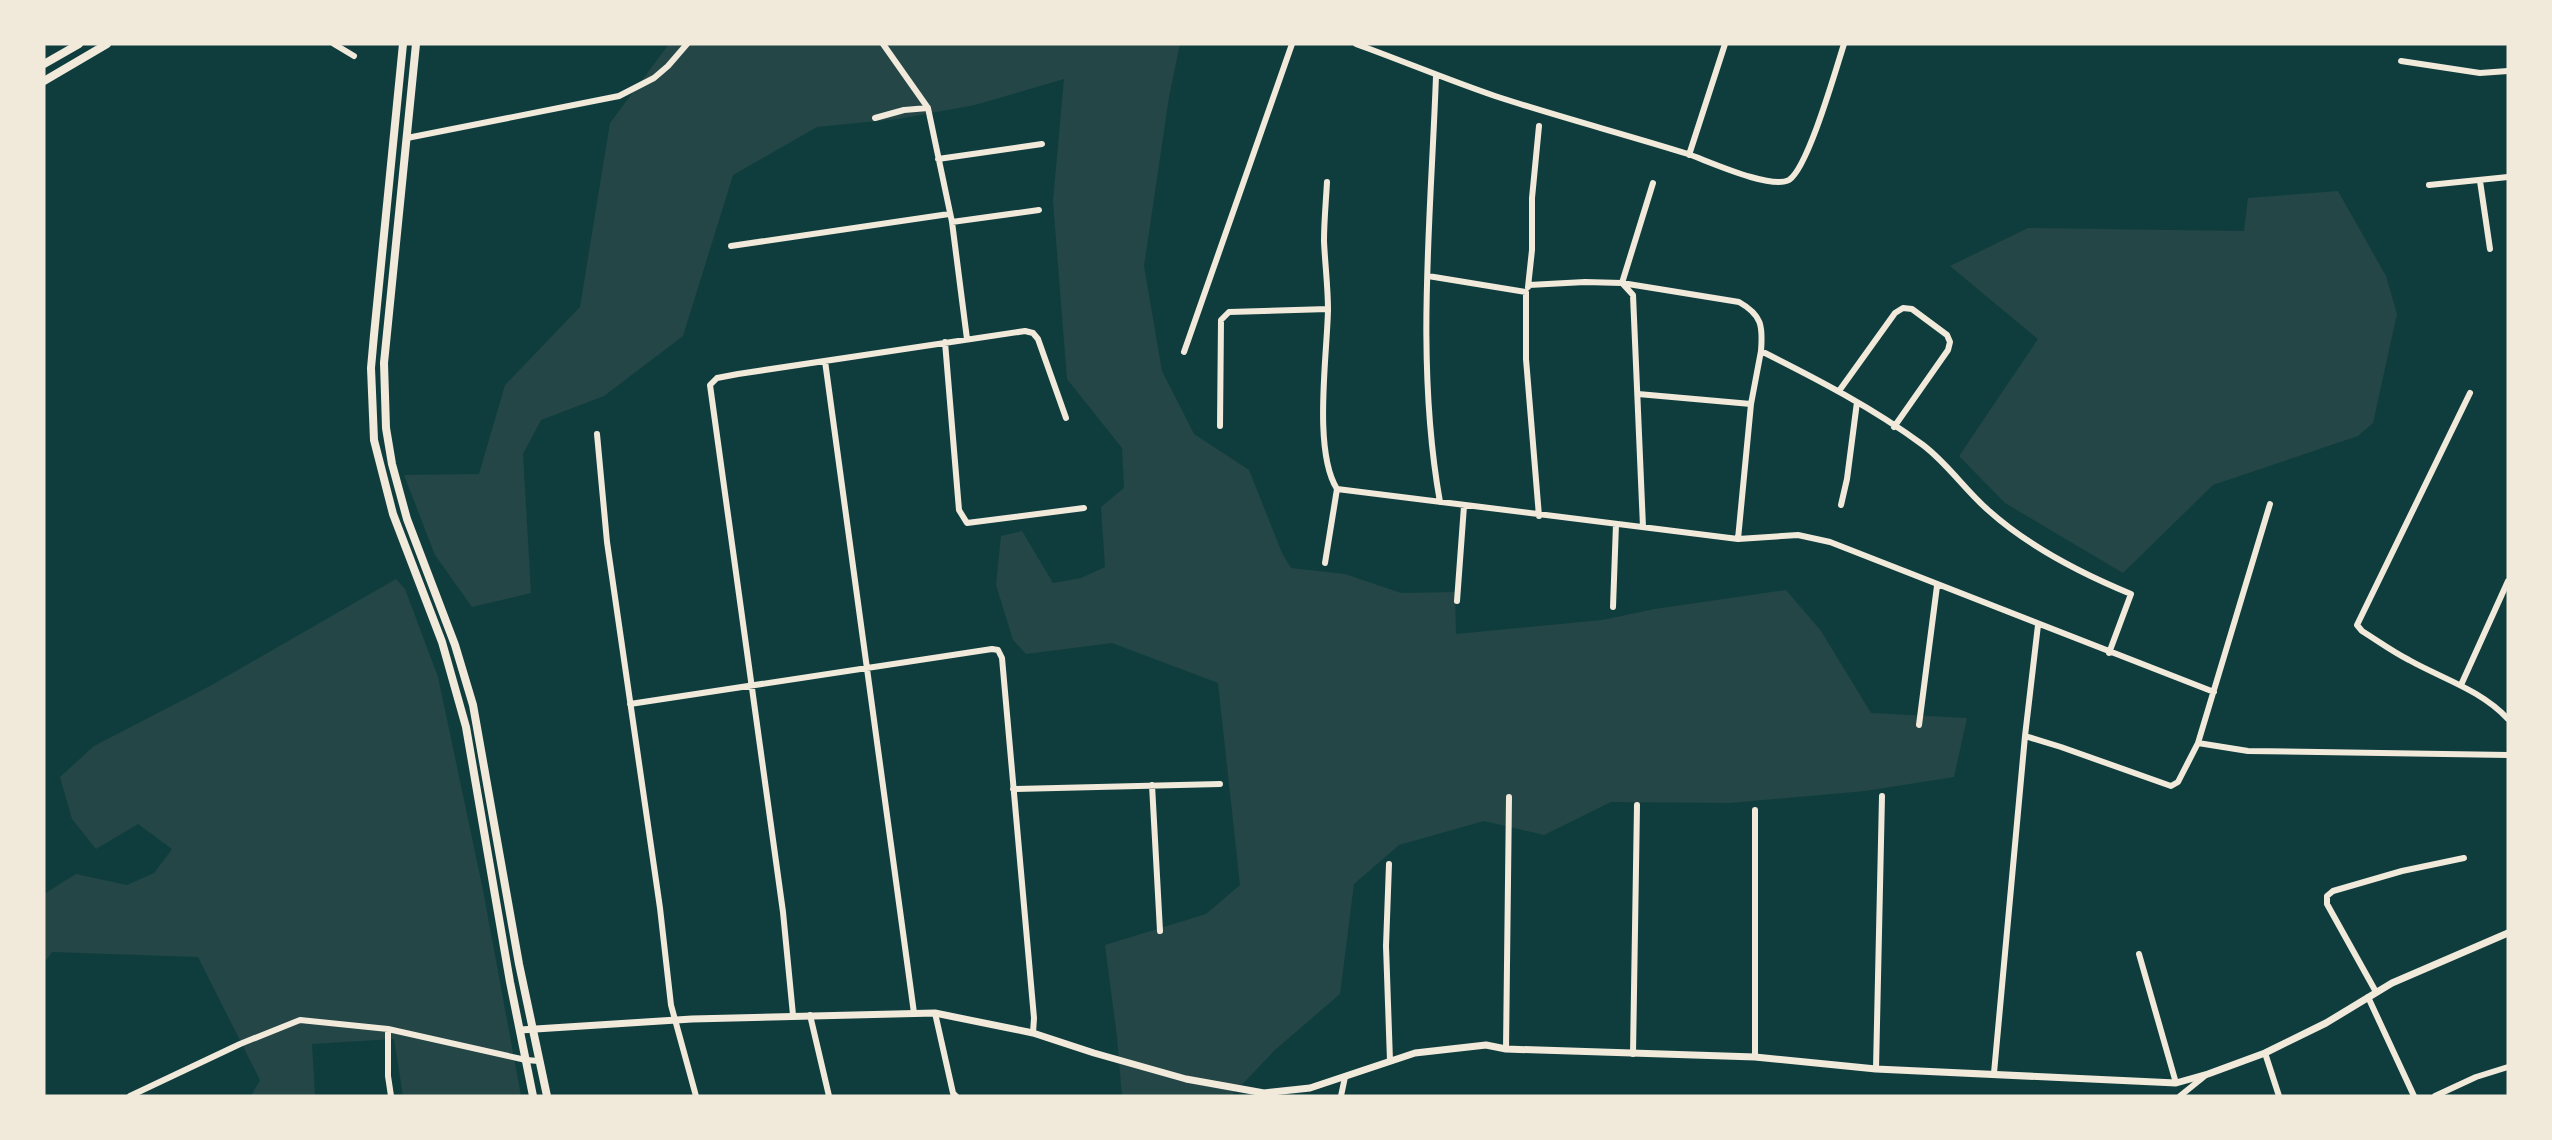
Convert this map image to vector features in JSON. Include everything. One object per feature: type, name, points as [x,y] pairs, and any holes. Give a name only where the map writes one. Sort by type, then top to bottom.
[{"type":"main road","points":[[44,64],[79,44]]},
{"type":"main road","points":[[44,81],[107,44]]},
{"type":"main road","points":[[403,44],[373,335],[374,440],[393,514],[442,642],[466,727],[533,1096]]},
{"type":"main road","points":[[416,44],[384,363],[386,428],[392,464],[407,519],[455,645],[473,705],[519,964],[547,1096]]},
{"type":"street","points":[[334,44],[354,56]]},
{"type":"street","points":[[407,138],[619,96],[654,78],[687,44]]},
{"type":"street","points":[[883,44],[928,108],[951,222],[967,339]]},
{"type":"street","points":[[1184,352],[1292,44]]},
{"type":"street","points":[[1356,44],[1436,76],[1689,155],[1738,173],[1774,182],[1786,182],[1796,174],[1810,143],[1844,44]]},
{"type":"street","points":[[1689,155],[1725,44]]},
{"type":"street","points":[[2401,61],[2480,74],[2508,71]]},
{"type":"street","points":[[1436,76],[1426,387],[1431,453],[1440,502]]},
{"type":"street","points":[[875,118],[904,110],[928,108]]},
{"type":"street","points":[[1539,126],[1532,198],[1526,359],[1539,516]]},
{"type":"street","points":[[938,159],[1042,144]]},
{"type":"street","points":[[2429,185],[2508,177]]},
{"type":"street","points":[[2480,181],[2490,249]]},
{"type":"street","points":[[1325,563],[1337,489],[1330,477],[1326,457],[1323,374],[1328,309],[1324,240],[1327,182]]},
{"type":"street","points":[[1622,283],[1653,183]]},
{"type":"street","points":[[951,222],[1039,210]]},
{"type":"street","points":[[731,246],[949,214]]},
{"type":"street","points":[[1428,276],[1528,288],[1585,282],[1622,283],[1739,302],[1750,308],[1763,328],[1751,404],[1738,539]]},
{"type":"street","points":[[1622,283],[1633,295],[1643,527]]},
{"type":"street","points":[[1839,391],[1895,313],[1903,308],[1912,309],[1947,335],[1950,342],[1948,350],[1894,427]]},
{"type":"street","points":[[1220,426],[1224,315],[1229,312],[1328,309]]},
{"type":"street","points":[[793,1015],[783,912],[710,385],[717,378],[738,374],[1026,331],[1038,338],[1066,418]]},
{"type":"street","points":[[945,342],[959,510],[967,523],[1084,508]]},
{"type":"street","points":[[1761,351],[1857,401],[1923,445],[1989,511],[2053,557],[2131,594],[2109,653]]},
{"type":"street","points":[[825,361],[914,1013]]},
{"type":"street","points":[[2470,393],[2357,625],[2362,632],[2410,660],[2495,705],[2508,719]]},
{"type":"street","points":[[1638,394],[1751,404]]},
{"type":"street","points":[[1841,505],[1857,401]]},
{"type":"street","points":[[597,434],[607,542],[660,908],[671,1005],[696,1096]]},
{"type":"street","points":[[1337,489],[1738,539],[1798,535],[1829,542],[2214,692]]},
{"type":"street","points":[[2025,736],[2171,786],[2178,782],[2198,743],[2270,504]]},
{"type":"street","points":[[1457,601],[1464,506]]},
{"type":"street","points":[[1613,607],[1616,524]]},
{"type":"street","points":[[2461,685],[2508,581]]},
{"type":"street","points":[[1919,725],[1937,586]]},
{"type":"street","points":[[1994,1073],[2038,625]]},
{"type":"street","points":[[630,704],[751,684],[998,650],[1002,658],[1033,1005],[1033,1033]]},
{"type":"street","points":[[2198,743],[2248,751],[2508,755]]},
{"type":"street","points":[[1013,789],[1220,784]]},
{"type":"street","points":[[1152,785],[1160,932]]},
{"type":"street","points":[[1876,1069],[1882,796]]},
{"type":"street","points":[[1506,1049],[1509,797]]},
{"type":"street","points":[[1633,1054],[1637,804]]},
{"type":"street","points":[[1755,810],[1755,1057]]},
{"type":"street","points":[[2376,992],[2327,904],[2327,896],[2333,891],[2402,871],[2464,858]]},
{"type":"street","points":[[1389,864],[1386,946],[1390,1062]]},
{"type":"street","points":[[520,1030],[793,1015],[935,1013],[1033,1033],[1186,1079],[1264,1093],[1310,1088],[1415,1054],[1486,1045],[1506,1049],[1755,1057],[1876,1069],[2176,1083],[2265,1052],[2326,1023],[2376,992],[2426,967],[2508,933]]},
{"type":"street","points":[[2139,954],[2176,1083]]},
{"type":"street","points":[[2368,997],[2414,1096]]},
{"type":"street","points":[[935,1013],[953,1093],[956,1096]]},
{"type":"street","points":[[810,1015],[829,1096]]},
{"type":"street","points":[[130,1096],[295,1021],[388,1029],[539,1061]]},
{"type":"street","points":[[388,1029],[388,1076],[391,1096]]},
{"type":"street","points":[[2265,1052],[2280,1096]]},
{"type":"street","points":[[2435,1096],[2508,1066]]},
{"type":"street","points":[[2180,1096],[2208,1074]]},
{"type":"street","points":[[1341,1096],[1345,1077]]},
{"type":"shaded area","points":[[669,44],[1180,44],[1169,97],[1144,266],[1162,371],[1194,434],[1249,470],[1282,553],[1291,568],[1345,574],[1401,593],[1455,592],[1456,634],[1602,620],[1655,609],[1786,590],[1821,631],[1871,713],[1967,718],[1954,777],[1865,791],[1730,803],[1611,802],[1544,835],[1484,821],[1399,845],[1354,884],[1340,994],[1275,1050],[1231,1096],[1122,1096],[1105,945],[1206,914],[1240,885],[1218,683],[1112,643],[1026,654],[1013,640],[996,585],[1001,536],[1022,531],[1053,583],[1081,578],[1105,567],[1101,507],[1124,488],[1122,448],[1067,379],[1053,201],[1064,79],[975,105],[898,119],[817,127],[733,175],[683,336],[604,396],[541,420],[523,454],[531,593],[472,607],[435,555],[404,475],[479,474],[505,385],[580,307],[610,123]]},
{"type":"shaded area","points":[[2338,191],[2386,276],[2397,314],[2373,423],[2358,436],[2213,485],[2123,573],[2005,503],[1959,456],[2038,339],[1950,266],[2028,228],[2244,231],[2248,198]]},
{"type":"shaded area","points":[[396,579],[405,589],[438,677],[483,890],[521,1096],[403,1096],[394,1039],[312,1044],[315,1096],[251,1096],[260,1080],[198,957],[52,952],[44,963],[44,894],[76,874],[127,885],[154,873],[172,849],[138,824],[96,849],[72,819],[60,777],[94,746],[210,686]]}]
